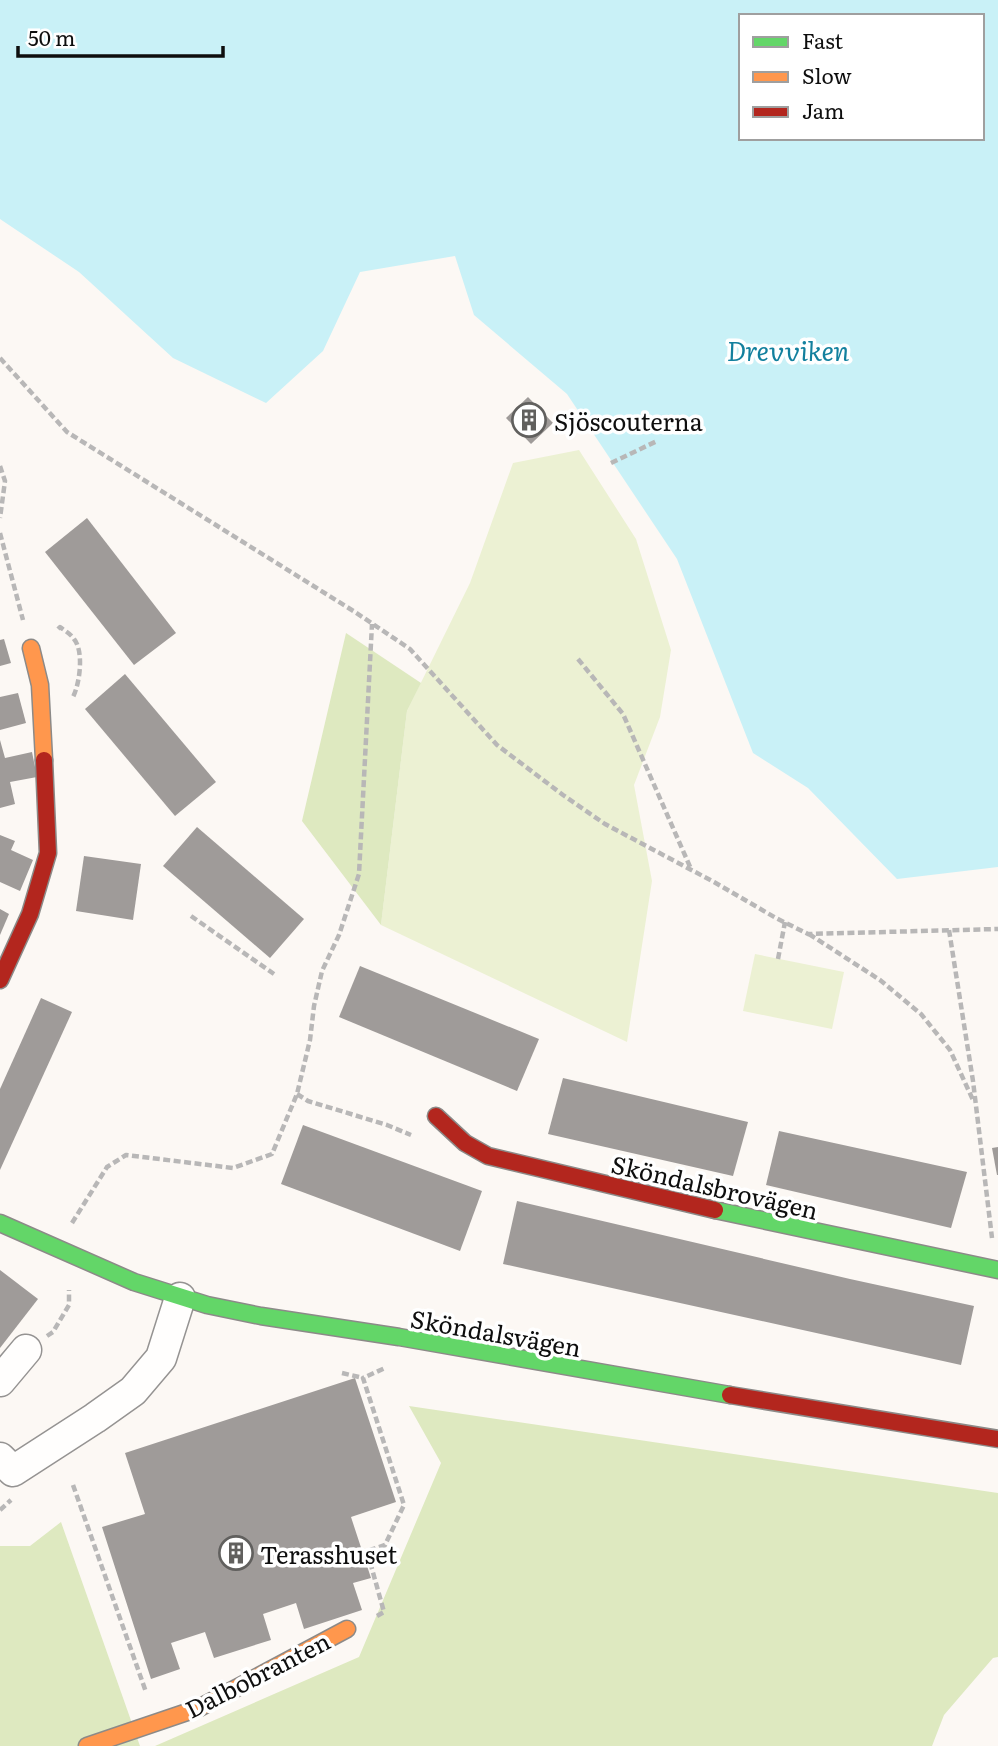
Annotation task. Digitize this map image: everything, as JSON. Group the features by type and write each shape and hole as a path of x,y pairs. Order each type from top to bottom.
{"street":[{"path":"0,980 30,914 48,853 40,684 31,648"},
{"name":"Sköndalsbrovägen","path":"436,1116 465,1143 488,1156 657,1197 997,1271"},
{"name":"Sköndalsvägen","path":"0,1223 140,1284 215,1307 998,1439"},
{"path":"8,1476 133,1391 161,1358 180,1298"},
{"path":"0,1381 26,1350"},
{"name":"Dalbobranten","path":"87,1746 199,1708 347,1629"}],"path":[{"path":"0,358 66,432 410,649 497,745 563,795 605,824 808,934 880,980 921,1013 950,1050 976,1107"},
{"path":"611,463 657,442"},
{"path":"0,466 5,481 0,518"},
{"path":"0,533 31,648"},
{"path":"26,1350 53,1332 69,1305 62,1251 107,1167 126,1155 233,1168 272,1154 296,1094 310,1040 322,971 340,934 359,874 372,623"},
{"path":"578,659 623,713 691,869"},
{"path":"191,916 274,974"},
{"path":"778,959 785,922"},
{"path":"808,934 998,929"},
{"path":"949,930 997,1271"},
{"path":"342,1373 363,1378 396,1363"},
{"path":"347,1629 384,1612 367,1551 385,1545 404,1505 363,1378"},
{"path":"0,1510 8,1476"},
{"path":"73,1485 156,1722"}],"green space":[{"path":"579,450 636,539 671,650 660,717 634,785 652,881 627,1042 381,925 407,711 470,583 513,463"},
{"path":"346,633 421,683 407,711 381,925 302,821"},
{"path":"755,954 844,972 832,1029 743,1011"},
{"path":"409,1406 998,1493 998,1657 993,1658 944,1715 932,1746 155,1746 359,1657 441,1463"},
{"path":"61,1522 140,1746 0,1746 0,1546 30,1546"}],"water":[{"name":"Drevviken","path":"0,0 998,0 998,867 897,879 808,788 753,753 677,559 567,394 474,315 455,256 360,272 323,351 266,403 173,358 79,272 0,219"}],"building":[{"name":"Sjöscouterna","path":"528,397 553,423 531,444 506,418"},
{"path":"87,518 176,633 134,665 45,552"},
{"path":"4,639 11,663 0,666 0,640"},
{"path":"125,674 216,782 175,816 85,709"},
{"path":"18,693 26,723 0,730 0,697"},
{"path":"0,740 5,758 32,752 37,777 10,782 15,804 0,808"},
{"path":"197,827 304,919 270,958 163,866"},
{"path":"0,835 15,841 11,850 33,860 20,891 0,882"},
{"path":"84,856 141,864 133,920 76,911"},
{"path":"0,909 9,914 0,935"},
{"path":"360,966 539,1039 517,1091 339,1017"},
{"path":"41,998 72,1012 0,1170 0,1089"},
{"path":"563,1078 748,1122 733,1176 548,1134"},
{"path":"303,1125 482,1191 460,1251 281,1184"},
{"path":"779,1131 967,1172 951,1228 766,1185"},
{"path":"998,1147 998,1175 997,1175 992,1148"},
{"path":"517,1201 974,1306 961,1365 503,1264"},
{"path":"0,1270 38,1299 0,1348"},
{"name":"Terasshuset","path":"355,1378 396,1502 351,1517 371,1578 353,1583 362,1610 304,1629 296,1603 263,1614 271,1640 214,1658 205,1632 171,1643 180,1669 151,1679 102,1527 145,1514 125,1453"}],"traffic: fast":[{"path":"715,1210 998,1270"},
{"path":"0,1223 134,1282 207,1305 730,1395"}],"traffic: slow":[{"path":"31,648 40,685 44,760"},
{"path":"87,1746 199,1708 347,1629"}],"traffic: jam":[{"path":"0,980 30,914 48,853 44,760"},
{"path":"436,1116 465,1143 488,1156 715,1210"},
{"path":"730,1395 998,1439"}],"place":[{"name":"Sjöscouterna","path":"529,420"},
{"name":"Terasshuset","path":"236,1553"}]}
